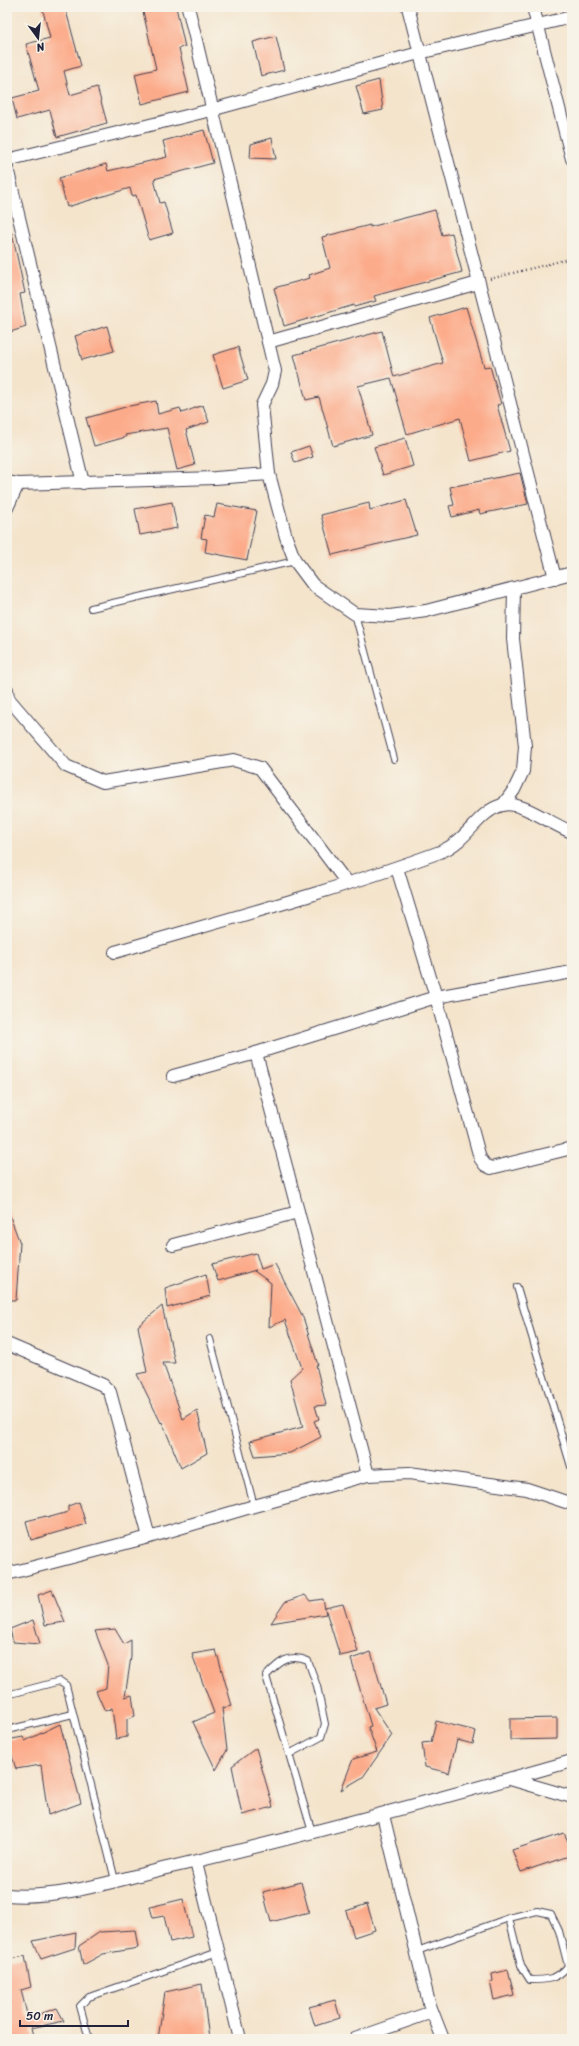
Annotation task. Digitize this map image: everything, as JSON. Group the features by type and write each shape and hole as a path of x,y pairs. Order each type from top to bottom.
{"street":[{"path":"188,7 211,110 275,371 272,384 262,405 269,474 286,537 295,560 313,586 354,614 390,616 426,611 572,574"},
{"path":"408,7 555,578"},
{"path":"533,7 572,158"},
{"path":"7,160 211,110 419,53 572,17"},
{"path":"7,168 83,483"},
{"path":"268,342 478,282"},
{"path":"7,508 13,483 83,483 215,478 269,474"},
{"path":"503,805 514,790 523,771 525,746 513,639 514,589"},
{"path":"7,690 8,698 66,766 103,782 234,760 260,768 347,883"},
{"path":"115,952 397,868 444,850 459,842 486,812 503,805 513,806 534,812 562,829 572,832"},
{"path":"397,868 436,997 480,1158 485,1166 491,1168 572,1148"},
{"path":"173,1076 256,1053 436,997 572,972"},
{"path":"256,1053 368,1475"},
{"path":"173,1244 298,1212"},
{"path":"7,1344 103,1385 110,1392 149,1537"},
{"path":"7,1574 149,1537 254,1506 368,1475 409,1474 527,1489 572,1504"},
{"path":"7,1895 23,1896 55,1894 196,1862 383,1815 572,1762"},
{"path":"510,1779 572,1797"},
{"path":"383,1815 432,2012 443,2039"},
{"path":"196,1862 240,2039"},
{"path":"358,2039 432,2012"}],"lane":[{"path":"91,608 295,560"},
{"path":"354,614 394,758"},
{"path":"517,1287 572,1470"},
{"path":"210,1339 254,1506"},
{"path":"289,1754 321,1737 325,1724 317,1686 308,1661 298,1657 279,1662 266,1676 289,1754 312,1832"},
{"path":"7,1695 60,1681 66,1685 115,1880"},
{"path":"7,1730 73,1714"},
{"path":"417,1951 509,1918 537,1911 551,1914 559,1931 568,1966 561,1976 547,1980 530,1980 521,1966 509,1918"},
{"path":"89,2039 80,2006 89,1997 218,1952"}],"path":[{"path":"478,282 572,258"}],"building":[{"path":"42,7 65,7 81,66 64,71 70,95 97,87 107,123 57,137 50,110 17,119 12,98 39,91 26,44 50,38"},
{"path":"142,7 176,7 185,47 179,48 189,92 142,104 135,74 156,69"},
{"path":"276,36 284,70 261,76 253,42"},
{"path":"379,80 383,110 364,114 356,86"},
{"path":"204,130 213,163 154,179 160,203 164,202 173,233 149,240 136,195 132,196 130,188 67,207 59,178 106,164 108,171 167,157 163,141"},
{"path":"272,138 276,159 250,158 251,144"},
{"path":"435,210 442,235 452,233 462,272 374,296 376,301 354,307 354,305 284,326 274,288 310,278 309,275 330,268 322,237 370,225 370,227"},
{"path":"12,233 25,293 20,294 26,327 7,333 7,234"},
{"path":"466,307 484,367 490,366 501,404 497,405 510,451 471,461 460,418 407,434 391,378 358,386 372,435 333,446 319,397 306,400 294,355 382,331 394,377 443,363 430,318"},
{"path":"107,326 114,351 82,360 75,336"},
{"path":"238,347 248,380 223,388 213,355"},
{"path":"156,401 158,414 180,408 182,413 203,405 209,422 186,430 195,465 177,470 167,428 125,435 126,437 94,446 86,418 129,406"},
{"path":"405,438 413,466 383,475 374,447"},
{"path":"309,446 313,457 295,463 291,452"},
{"path":"520,473 528,504 480,514 479,510 452,517 449,506 454,505 450,487"},
{"path":"406,500 417,535 332,555 321,515 369,503 370,510"},
{"path":"172,502 177,528 140,535 135,509"},
{"path":"217,504 257,511 247,560 205,552 207,539 201,538 205,515 214,517"},
{"path":"8,1211 20,1243 16,1300 7,1300"},
{"path":"256,1253 261,1269 275,1264 303,1317 318,1365 316,1365 326,1405 315,1406 319,1419 314,1421 321,1437 290,1453 255,1456 250,1441 303,1427 290,1379 302,1368 285,1320 269,1327 271,1283 254,1271 256,1270 218,1281 212,1264"},
{"path":"206,1274 210,1296 167,1308 165,1288"},
{"path":"162,1306 175,1363 163,1363 183,1419 197,1410 207,1453 181,1468 162,1422 161,1423 137,1374 147,1372 138,1326"},
{"path":"79,1502 86,1524 31,1540 26,1521 46,1516 47,1518 68,1512 68,1506"},
{"path":"52,1590 65,1622 45,1625 38,1595"},
{"path":"305,1595 310,1601 323,1599 326,1614 271,1623 285,1602"},
{"path":"343,1604 358,1652 340,1656 325,1608"},
{"path":"33,1620 40,1644 13,1642 10,1629"},
{"path":"115,1629 124,1644 131,1640 131,1657 125,1697 132,1695 135,1716 127,1719 127,1737 116,1739 112,1708 105,1711 96,1691 106,1688 108,1665 95,1631"},
{"path":"216,1650 232,1706 222,1708 227,1750 216,1770 193,1722 214,1713 192,1654"},
{"path":"371,1652 386,1704 374,1708 392,1735 363,1777 341,1790 353,1759 377,1752 368,1727 371,1726 351,1659"},
{"path":"557,1718 557,1739 510,1740 510,1719"},
{"path":"436,1721 476,1731 473,1744 457,1740 449,1773 425,1767 422,1743 431,1742"},
{"path":"60,1724 81,1803 48,1815 41,1765 16,1769 7,1740 23,1737 25,1741"},
{"path":"256,1748 273,1807 242,1815 232,1766"},
{"path":"564,1833 572,1850 572,1855 521,1872 512,1850"},
{"path":"301,1882 309,1912 271,1922 263,1892"},
{"path":"183,1899 192,1937 170,1942 164,1916 153,1918 150,1907"},
{"path":"367,1904 375,1930 354,1937 346,1911"},
{"path":"135,1930 138,1948 103,1954 83,1965 79,1946 100,1932"},
{"path":"76,1932 75,1948 41,1959 33,1941"},
{"path":"25,1956 31,1987 21,1990 28,2018 57,2008 64,2021 31,2028 34,2039 7,2039 7,2003 10,2003 7,1988 7,1960"},
{"path":"508,1970 514,1995 494,2000 490,1982 493,1981 492,1974"},
{"path":"202,1984 209,2039 158,2039 165,1992"},
{"path":"335,2000 340,2018 315,2026 309,2007"}]}
